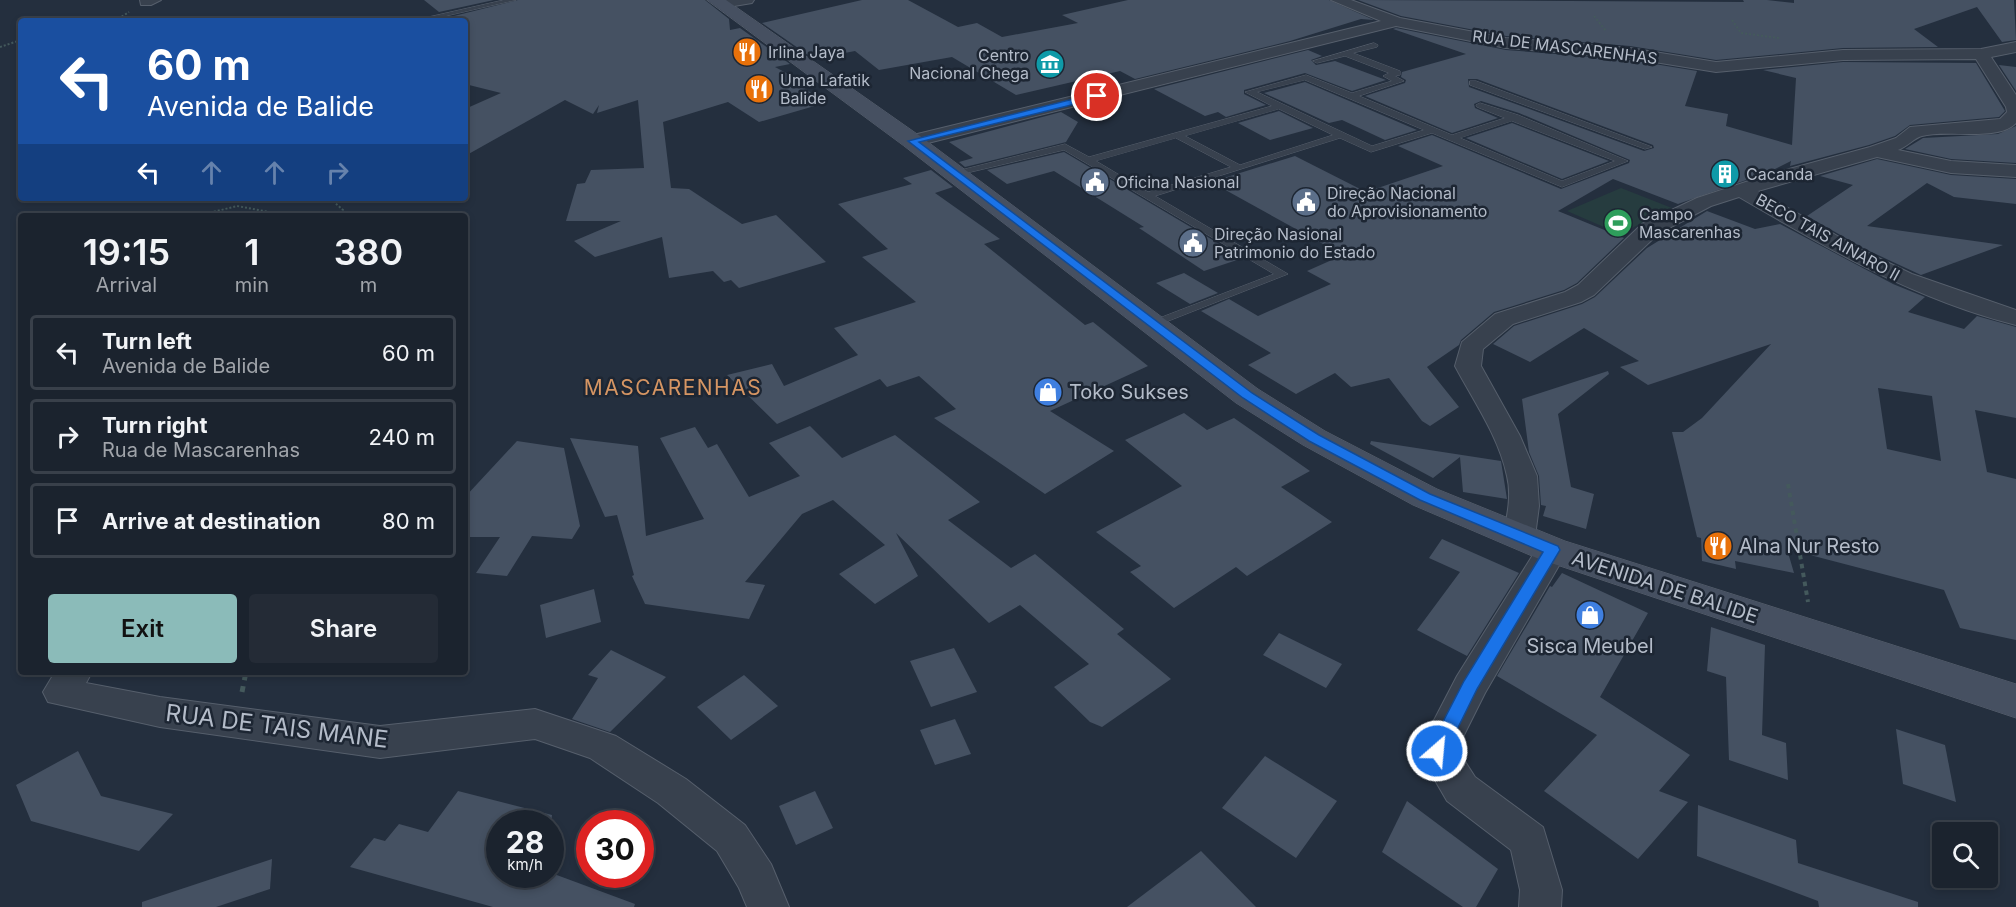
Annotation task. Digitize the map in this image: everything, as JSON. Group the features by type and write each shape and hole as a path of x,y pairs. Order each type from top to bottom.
{"main road":[{"name":"AVENIDA DE BALIDE","path":"728,1 1247,396 1314,438 1425,497 1552,550 2016,701"}],"street":[{"path":"1338,0 1396,22"},
{"name":"RUA DE MASCARENHAS","path":"912,141 1396,22 1506,43 1630,53 1716,67 1759,65 1843,55 1981,54 2016,47"},
{"path":"1519,536 1524,506 1522,476 1506,436 1468,366 1471,347 1504,319 1573,297 1586,290 1650,229 1682,212 1742,190 1903,142 1916,131 1999,126 2011,120 2016,113 2015,107 1981,54"},
{"path":"1877,151 1950,167 1972,169 1988,166 2016,171"},
{"name":"BECO TAIS AINARO II","path":"1742,190 1856,256 1904,279 2016,318"},
{"path":"1540,907 1541,890 1529,840 1461,789 1437,751 1470,686 1552,550"},
{"name":"RUA DE TAIS MANE","path":"72,675 61,692 160,712 380,742 535,724 603,747 672,791 730,838 756,878 768,907"}],"lane":[{"path":"428,18 513,0"},
{"path":"1317,61 1374,45"},
{"path":"1345,53 1397,73 1387,76 1400,81 1351,96"},
{"path":"1432,130 1371,149 1250,92 1306,77 1562,184 1623,161 1480,105"},
{"path":"1473,83 1648,147"},
{"path":"1087,161 1280,106"},
{"path":"1452,138 1542,108"},
{"path":"1148,195 1341,135"},
{"path":"1178,136 1239,168"},
{"path":"954,173 1065,147 1283,274 1153,324"}],"path":[{"path":"0,47 18,41"},
{"path":"333,201 343,210 342,213"},
{"path":"208,213 237,206 275,213"},
{"path":"1788,484 1814,635"}],"green space":[{"name":"Campo Mascarenhas","path":"1621,188 1672,208 1620,234 1567,211"}],"building":[{"path":"424,0 494,0 439,12"},
{"path":"518,0 705,0 729,19 730,30 740,28 790,64 775,67 805,83 799,84 825,103 759,122 728,102 663,122 671,188 689,189 742,224 776,215 826,262 739,288 731,280 724,282 713,271 669,278 662,237 595,257 574,241 621,221 566,221 577,184 585,183 591,170 644,168 638,100 597,113 599,105 593,114 565,100 468,154 468,108 501,93 468,85 468,18 446,18"},
{"path":"862,0 908,0 958,27 977,23 1002,37 1078,23 1062,15 1128,0 1329,0 1374,20 1361,19 1290,41 1135,79 1120,71 1016,95 952,57 879,70 855,51 814,59 762,23"},
{"path":"1358,0 1744,2 1743,0 1767,0 1794,3 1794,0 2014,0 2016,40 2002,42 1977,7 1914,29 1938,47 1843,48 1716,60 1630,46 1506,36 1401,16"},
{"path":"1393,29 1506,50 1630,60 1697,71 1685,106 1728,114 1726,126 1792,145 1796,78 1763,70 1843,62 1976,63 2005,111 1999,117 1910,125 1895,136 1869,145 1790,166 1791,161 1769,172 1678,204 1613,179 1558,211 1624,238 1577,283 1564,290 1494,312 1461,340 1459,345 1427,367 1459,407 1430,426 1422,421 1389,378 1351,387 1335,373 1296,394 1248,365 1271,353 1201,311 1229,299 1258,316 1331,284 1307,271 1343,255 1211,182 1295,156 1366,192 1443,166 1398,146 1432,135 1561,189 1629,163 1630,160 1519,113 1481,101 1474,104 1475,108 1498,118 1452,133 1365,96 1405,83 1406,80 1401,77 1402,72 1466,54","holes":["1468,79 1477,79 1653,145 1654,148 1644,151 1469,87"]},
{"path":"1308,50 1322,56 1311,60 1316,65 1335,61 1386,80 1352,91 1305,73 1244,90 1244,94 1266,105 1226,117 1218,112 1205,116 1154,89"},
{"path":"1999,65 2016,67 2016,91"},
{"path":"1305,82 1417,130 1385,140 1342,120 1329,123 1264,93"},
{"path":"1279,111 1313,128 1270,140 1238,123"},
{"path":"1061,112 1078,122 1066,142 965,167 959,162 973,158 949,142"},
{"path":"1512,123 1609,161 1562,179 1466,138"},
{"path":"2016,126 2016,163 1951,159 1905,149 1923,138 1998,134"},
{"path":"1064,152 1243,258 1204,271 1139,228 1144,227 1054,171 1007,184 987,170"},
{"path":"1877,159 1951,175 2016,179 2016,204 1954,197 1927,183 1867,226 2003,245 1921,275 1865,249 1807,216 1853,185 1820,176"},
{"path":"931,170 953,187 935,193 1000,239 984,244 1085,325 1093,322 1148,366 1050,411 1114,451 1045,494 934,418 956,409 919,376 887,387 880,379 777,424 727,375 772,364 784,386 858,355 834,328 916,302 862,257 888,249 838,204 912,184 903,178"},
{"path":"1707,211 1755,229 1780,224 1893,284 1925,297 1908,312 1964,329 1977,316 2016,327 2016,418 1975,410 1987,472 2016,479 2016,640 1960,628 1944,590 1787,549 1794,573 1735,561 1736,569 1702,561 1701,538 1697,537 1672,432 1683,432 1702,418 1771,344 1648,385 1620,367 1639,361 1584,328 1530,362 1493,344 1514,326 1582,304 1595,297 1647,248","holes":["1878,388 1932,396 1941,461 1887,449"]},
{"path":"1184,273 1218,293 1190,304 1156,283"},
{"path":"1608,371 1609,374 1558,414 1571,487 1594,494 1586,529 1543,516 1546,506 1541,505 1539,476 1529,452 1522,399"},
{"path":"1184,413 1207,430 1234,418 1310,471 1281,487 1332,522 1247,576 1236,567 1174,608 1130,572 1141,566 1096,532 1182,486 1125,440"},
{"path":"810,426 842,458 895,435 980,502 948,520 1011,568 1035,554 1124,629 1117,634 1171,679 1102,727 1090,722 1054,687 1089,664 1020,605 989,623 896,533 918,576 875,604 839,574 885,545 833,500 802,514 745,582 765,585 749,619 645,604 632,576 634,575 617,515 605,517 570,438 638,446 646,536 704,519 660,438 695,427 708,448 717,444 749,497 800,476 769,443"},
{"path":"517,441 564,448 580,526 572,539 532,536 507,576 476,573 500,537 468,537 468,494"},
{"path":"1371,441 1501,461 1507,499 1463,492 1460,457 1433,478 1370,444"},
{"path":"1442,539 1519,573 1467,656 1417,630 1460,572 1429,558"},
{"path":"1562,573 1648,613 1600,697 1690,755 1659,791 1688,802 1638,859 1544,791 1597,735 1497,676 1550,586 1552,587"},
{"path":"594,589 601,622 546,638 540,605"},
{"path":"1711,627 1765,645 1762,735 1786,743 1788,780 1729,760 1726,677 1707,671"},
{"path":"1279,633 1342,664 1326,688 1263,655"},
{"path":"954,648 977,692 931,707 910,661"},
{"path":"611,650 666,677 610,732 572,719 598,678 588,675"},
{"path":"744,675 778,706 731,740 697,707"},
{"path":"955,719 971,754 935,765 920,730"},
{"path":"1896,729 1945,745 1956,802 1903,784"},
{"path":"78,751 101,796 173,814 139,851 31,821 16,785"},
{"path":"1265,756 1337,801 1296,858 1222,808"},
{"path":"458,791 532,810 486,810 486,888 564,888 564,878 576,882 576,888 592,888 635,904 634,907 493,907 350,867 374,838 385,841 399,824 428,832"},
{"path":"815,791 833,828 796,845 779,806"},
{"path":"1407,801 1498,869 1476,907 1463,907 1382,852"},
{"path":"1698,805 1796,840 1798,863 1918,902 1918,907 1819,907 1818,901 1697,856"},
{"path":"1201,851 1256,907 1127,907"},
{"path":"272,859 270,889 216,907 142,907 142,902"}],"place":[{"name":"Irlina Jaya","path":"747,52"},
{"name":"Centro Nacional Chega","path":"1050,64"},
{"name":"Uma Lafatik Balide","path":"759,89"},
{"name":"Cacanda","path":"1725,174"},
{"name":"Oficina Nasional","path":"1095,182"},
{"name":"Direção Nacional do Aprovisionamento","path":"1306,202"},
{"name":"Campo Mascarenhas","path":"1618,223"},
{"name":"Direção Nasional Patrimonio do Estado","path":"1193,243"},
{"name":"Toko Sukses","path":"1048,392"},
{"name":"Alna Nur Resto","path":"1718,546"},
{"name":"Sisca Meubel","path":"1590,615"}],"district":[{"name":"MASCARENHAS","path":"673,387"}],"route":[{"path":"1097,96 912,141 1247,396 1314,438 1425,497 1552,550 1470,686 1437,751"}]}
